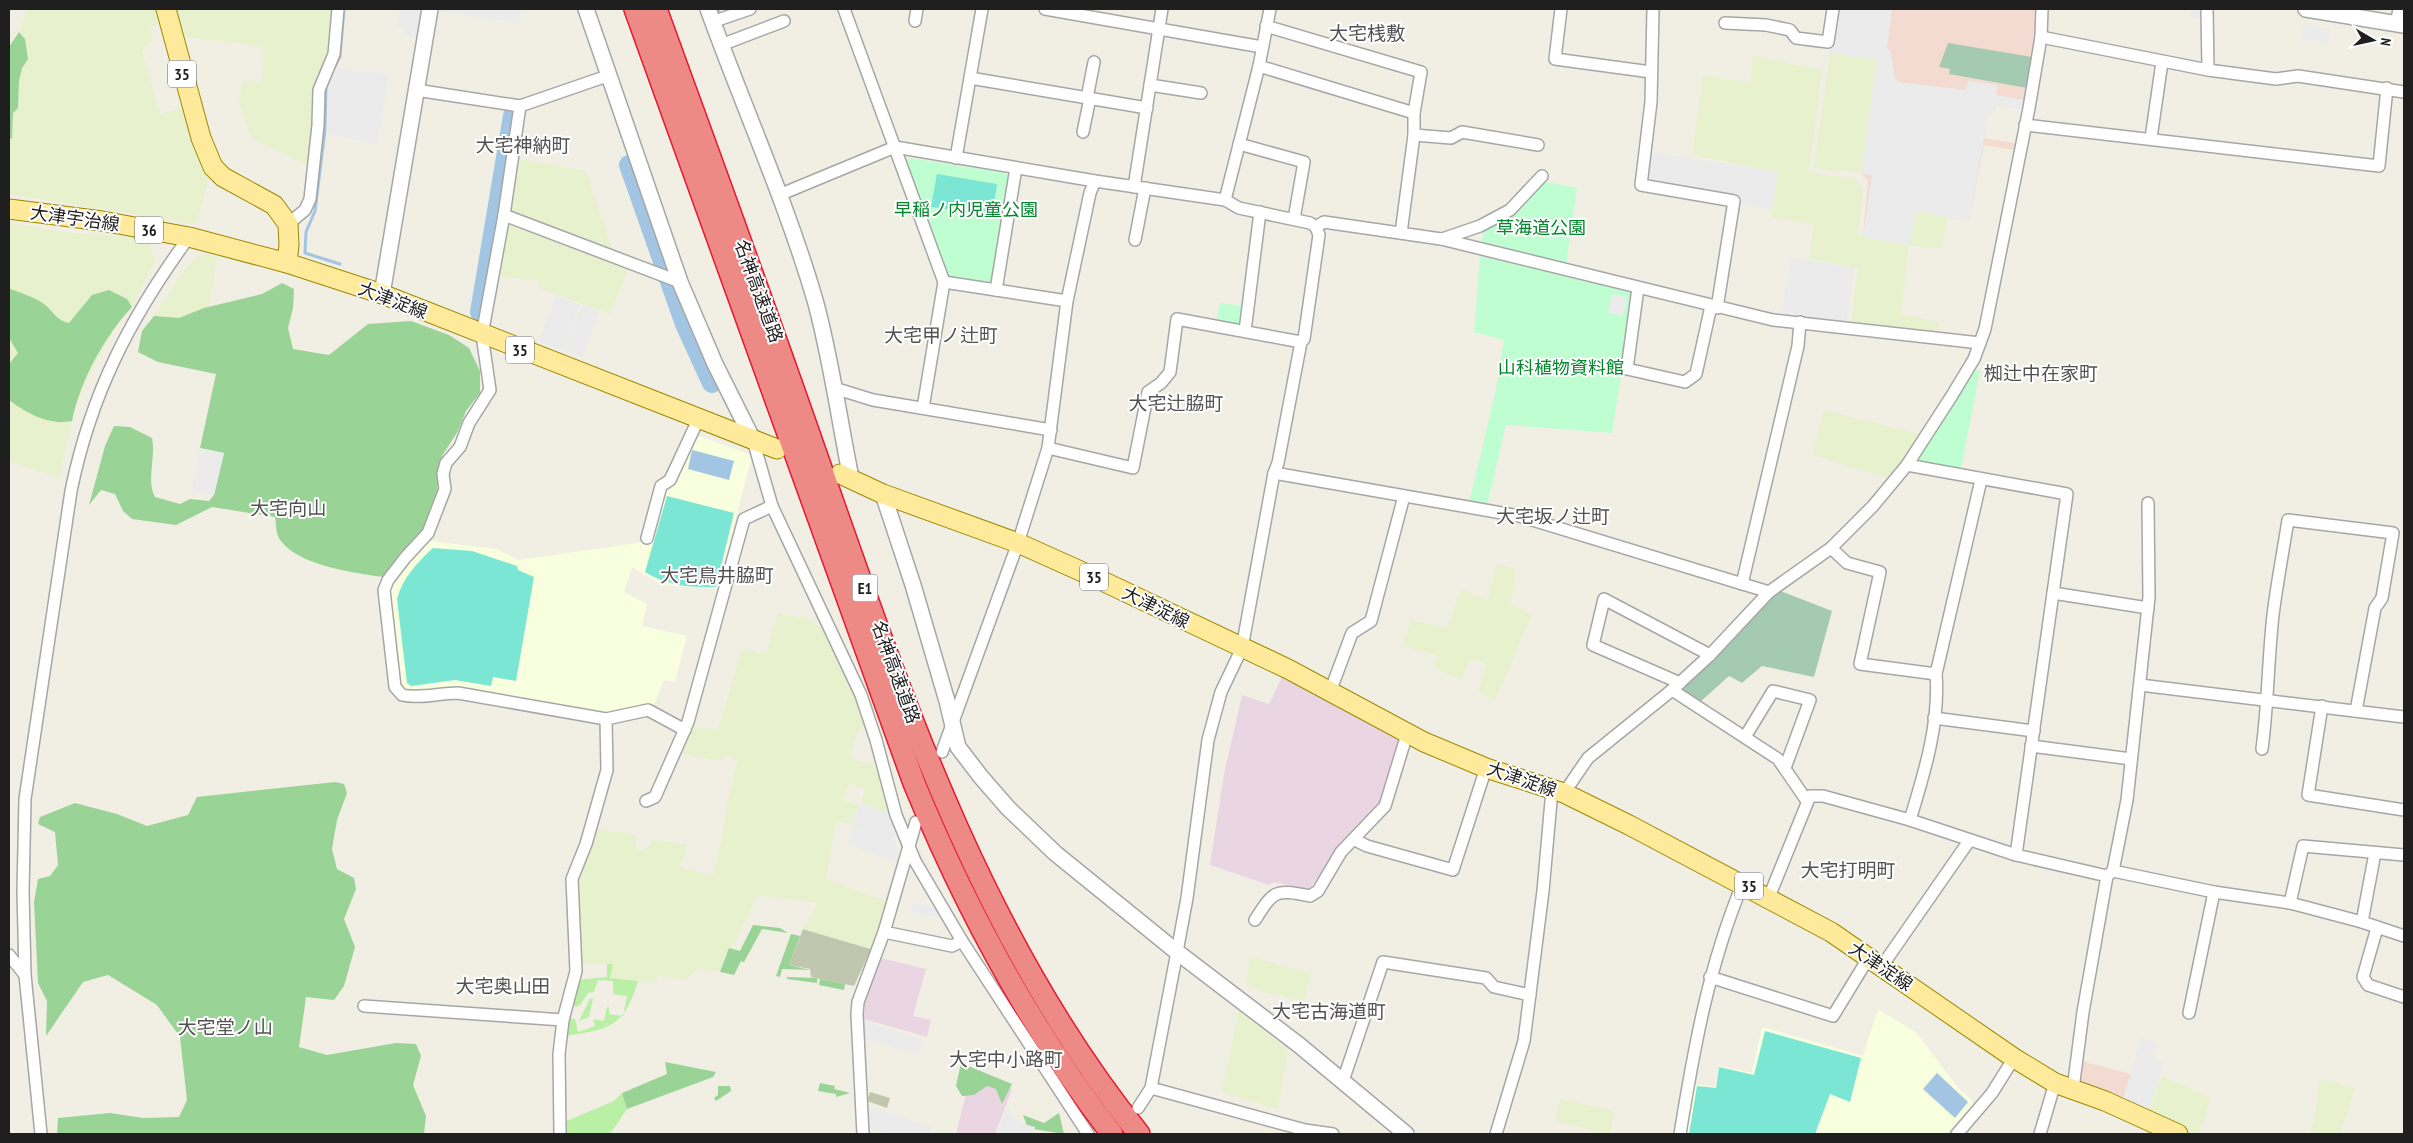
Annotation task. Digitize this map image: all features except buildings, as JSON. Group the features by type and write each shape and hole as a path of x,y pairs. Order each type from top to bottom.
{"highway":[{"name":"名神高速道路","path":"636,9 929,821 984,934 1005,971 1050,1045 1112,1134"},
{"name":"名神高速道路","path":"656,9 766,308 839,518 929,761 961,838 1023,960 1066,1031 1139,1134"}],"main road":[{"name":"35","path":"166,9 201,138 213,167 223,177 274,205 288,224"},
{"name":"大津宇治線","path":"9,209 102,221 189,237 287,263"},
{"path":"287,263 289,245 288,224"},
{"name":"大津淀線","path":"287,263 382,294 698,420 777,449"},
{"name":"大津淀線","path":"845,476 883,494 1018,543 1096,578 1288,669 1407,734 1486,768 1558,792 1743,883 1831,932 2014,1058 2055,1083 2178,1134"}],"street":[{"path":"288,224 305,210 310,199 318,125 319,90 334,54 338,9"},
{"path":"382,294 430,9"},
{"path":"586,9 610,76 639,183 715,364 753,440 772,506 861,695 876,740 896,815 915,862 962,941 1088,1134"},
{"path":"750,9 710,15 779,195 815,301 834,388 845,476"},
{"path":"844,9 944,282 923,408"},
{"path":"914,21 917,9"},
{"path":"956,158 982,9"},
{"path":"1045,9 1262,47"},
{"path":"1135,240 1146,108 1162,9"},
{"path":"1226,200 1259,66 1270,9"},
{"path":"1561,9 1554,59 1651,72"},
{"path":"1638,288 1627,369 1685,382 1696,374 1714,307 1734,201 1641,185 1651,102 1653,9"},
{"path":"1725,23 1766,25 1790,30 1796,38 1828,42 1832,9"},
{"path":"1496,1134 1524,1041 1558,792 1588,758 1676,686 1710,655 1769,592 1831,548 1873,506 1907,465 1974,359 1986,329 2041,37 2042,9"},
{"path":"2207,9 2208,70"},
{"path":"2306,9 2400,19"},
{"path":"722,46 784,22"},
{"path":"1266,26 1421,72 1414,113 1414,134 1401,233"},
{"path":"2041,37 2208,70 2276,79 2298,76 2388,88 2404,92"},
{"path":"1083,132 1094,62"},
{"path":"2151,138 2162,62"},
{"path":"1259,66 1414,113"},
{"path":"416,90 520,106 610,76"},
{"path":"970,78 1146,108"},
{"path":"1150,85 1200,94"},
{"path":"2025,125 2151,138 2379,166 2388,88"},
{"path":"520,106 504,215 482,335 490,380 488,397 469,423 460,447 446,463 443,474 445,489 428,534 399,566 388,580 384,590 395,687 402,695 413,698 441,693 458,693 606,719 648,710 685,730"},
{"path":"1414,134 1451,138 1462,132 1538,145"},
{"path":"1239,144 1304,162 1294,219"},
{"path":"779,195 895,147 1095,181 1226,200 1239,208 1294,219 1316,227 1319,235 1304,339 1301,342 1278,463 1274,474 1242,648 1221,692 1208,740 1187,898 1177,952 1151,1088 1138,1108"},
{"path":"996,290 1016,168"},
{"path":"1441,239 1480,226 1510,210 1542,176"},
{"path":"942,752 1018,543 1048,448 1067,301 1090,193 1095,181"},
{"path":"1245,331 1260,212"},
{"path":"504,215 680,282"},
{"path":"1316,227 1324,222 1441,239 1773,320 1800,322 1848,330 1980,343"},
{"path":"41,1134 25,975 23,891 25,800 70,501 80,447 99,393 127,332 159,279 189,237"},
{"path":"944,282 1067,301"},
{"path":"1048,448 1133,468 1148,392 1161,383 1170,372 1177,319 1301,342"},
{"path":"1742,584 1798,346 1800,322"},
{"path":"834,388 873,400 1051,430"},
{"path":"647,538 661,486 670,480 698,420"},
{"path":"1907,465 1981,480 2067,494 2016,854"},
{"path":"1274,474 1519,516 1769,592"},
{"path":"1910,820 1924,776 1938,698 1936,674 1981,480"},
{"path":"883,494 913,585 958,747 1008,808 1055,853 1177,952 1343,1081 1406,1134"},
{"path":"1330,692 1352,632 1370,621 1404,496"},
{"path":"2073,1089 2082,1012 2127,800 2148,608 2148,503"},
{"path":"646,802 655,797 685,730 744,519 772,506"},
{"path":"2262,748 2273,613 2288,520 2393,533 2382,598 2375,608 2356,711"},
{"path":"1831,548 1847,563 1880,572 1860,664 1936,674"},
{"path":"2053,593 2148,608"},
{"path":"1710,655 1604,600 1593,645 1676,686 1778,759 1807,801"},
{"path":"2140,685 2404,717"},
{"path":"1745,737 1773,691 1810,700 1785,768"},
{"path":"2322,706 2308,794 2404,810"},
{"path":"1934,718 2034,731"},
{"path":"560,1134 558,1054 563,1020 576,971 572,879 586,844 607,770 606,719"},
{"path":"1255,920 1269,897 1284,890 1310,896 1318,891 1341,852 1355,840 1384,806 1407,734"},
{"path":"2031,746 2131,759"},
{"path":"1355,840 1367,846 1453,870 1486,768"},
{"path":"1769,897 1807,801 1810,796 1822,796 1910,820 1969,841 2016,854 2214,892 2290,904 2362,922 2404,936"},
{"path":"863,1134 857,1008 861,992 884,932 916,822"},
{"path":"1710,978 1833,1016 1969,841"},
{"path":"2290,904 2303,846 2404,855"},
{"path":"2362,922 2374,853"},
{"path":"1680,1134 1696,1040 1710,978 1731,912 1743,883"},
{"path":"2189,1013 2214,892"},
{"path":"2378,928 2363,977 2368,985 2404,997"},
{"path":"884,932 952,946 962,941"},
{"path":"9,954 25,975"},
{"path":"1343,1081 1383,962 1486,978 1494,987 1530,994"},
{"path":"364,1006 563,1020"},
{"path":"1957,1134 1992,1093 2014,1058"},
{"path":"2040,1134 2055,1083"},
{"path":"1151,1088 1305,1130 1333,1134"}],"shaded area":[{"path":"28,9 162,9 165,21 151,27 153,39 142,51 160,114 185,107 208,183 196,224 9,194 9,138 12,139 13,113 22,68 28,59 25,39 19,32"},
{"path":"335,9 310,166 251,138 239,102 243,80 261,82 264,47 180,36 175,10"},
{"path":"400,9 423,9 418,37 403,35 404,27 397,26"},
{"path":"438,9 521,9 519,23 437,11"},
{"path":"1836,9 2037,9 2032,57 1948,44 1939,67 1950,69 1949,74 2027,88 2022,109 1996,105 1994,113 1989,112 1985,138 2015,143 2014,150 1984,145 1969,222 1917,211 1863,237 1868,180 1861,173 1877,60 1830,53"},
{"path":"1836,9 1892,9 1887,48 1891,52 1894,75 1898,82 1966,90 1968,81 1998,85 1996,95 2024,100 2022,109 1996,105 1994,113 1989,112 1969,222 1917,211 1909,245 1863,237 1872,175 1861,173 1877,60 1830,53"},
{"path":"2191,9 2204,9 2204,20 2189,17"},
{"path":"2303,25 2330,29 2328,44 2301,39"},
{"path":"1948,43 2032,57 2027,88 1949,74 1950,69 1939,67"},
{"path":"1830,53 1877,59 1861,173 1814,168"},
{"path":"1752,56 1822,70 1809,173 1857,179 1858,185 1863,188 1858,236 1909,245 1901,314 1939,322 1937,334 1851,324 1858,268 1810,259 1813,224 1771,217 1778,172 1692,155 1703,75 1751,83"},
{"path":"338,68 389,74 377,145 328,134 328,89 330,81"},
{"path":"1645,151 1778,172 1772,210 1641,185"},
{"path":"518,159 586,171 613,252 515,214 510,206"},
{"path":"1917,211 1948,217 1941,249 1909,245"},
{"path":"9,223 65,232 148,239 155,261 132,307 119,321 88,376 75,408 59,477 9,461"},
{"path":"513,223 629,268 610,314 539,288 540,281 500,276 507,226"},
{"path":"206,254 217,257 209,307 179,318 154,316 194,259"},
{"path":"1791,257 1854,268 1846,324 1782,314"},
{"path":"1612,294 1627,297 1623,316 1608,313"},
{"path":"557,296 580,305 561,351 538,341"},
{"path":"582,305 599,312 583,357 563,350"},
{"path":"1824,410 1922,435 1891,479 1813,455"},
{"path":"699,436 749,454 751,460 717,589 658,583 632,567 624,592 647,604 642,626 687,636 675,682 664,680 653,706 606,713 455,687 410,693 401,689 389,591 393,582 413,556 430,541 497,549 518,560 651,541 666,488 690,443"},
{"path":"200,448 224,453 214,495 195,492 193,486"},
{"path":"692,450 734,461 729,480 688,469"},
{"path":"1496,564 1516,569 1511,604 1532,615 1495,700 1478,692 1486,664 1470,659 1462,679 1433,668 1438,656 1403,646 1411,620 1447,628 1461,589 1488,600"},
{"path":"1778,590 1832,611 1814,677 1762,666 1742,683 1729,676 1699,703 1681,693 1681,686"},
{"path":"778,613 807,619 827,630 866,722 857,734 850,756 852,759 877,765 883,771 889,814 861,802 865,789 849,784 843,800 858,805 852,825 836,821 826,879 886,901 871,949 803,929 818,903 759,896 755,900 734,945 729,948 720,972 699,969 684,980 658,976 655,983 610,978 613,964 580,964 577,882 581,867 590,849 595,828 637,835 636,850 643,850 651,845 652,839 687,845 685,857 679,867 713,875 723,833 726,805 738,760 728,756 715,761 680,753 690,725 718,730 742,649 766,654"},
{"path":"1283,675 1396,738 1398,743 1380,802 1340,846 1311,887 1307,889 1274,882 1269,885 1210,865 1224,774 1242,695 1269,704"},
{"path":"860,803 889,814 900,863 848,845 851,829 874,836 852,828"},
{"path":"912,903 935,907 944,918 911,913"},
{"path":"803,929 871,949 854,986 811,977 810,969 789,965"},
{"path":"1250,957 1311,973 1304,1001 1264,992 1246,983"},
{"path":"881,958 926,969 913,1016 931,1020 927,1037 864,1019 865,1001"},
{"path":"1878,1009 1917,1033 1958,1088 1972,1100 1972,1105 1946,1134 1686,1134 1695,1084 1715,1087 1719,1066 1752,1073 1762,1027 1863,1056"},
{"path":"1239,1010 1288,1050 1278,1109 1222,1092"},
{"path":"863,1021 922,1039 919,1055 862,1038"},
{"path":"2141,1038 2159,1043 2154,1060 2164,1063 2147,1115 2122,1102"},
{"path":"2082,1061 2131,1074 2122,1102 2079,1083"},
{"path":"1937,1073 1968,1102 1955,1118 1923,1089"},
{"path":"971,1074 1012,1089 995,1134 956,1134"},
{"path":"2162,1076 2211,1098 2199,1134 2186,1134 2147,1115"},
{"path":"2319,1079 2355,1088 2340,1134 2310,1134 2316,1112"},
{"path":"870,1092 890,1098 887,1108 867,1101"},
{"path":"1560,1099 1614,1111 1610,1134 1595,1134 1595,1131 1555,1121"},
{"path":"1008,1104 1011,1116 1024,1124 1035,1127 1033,1134 997,1134"},
{"path":"867,1106 932,1127 930,1134 888,1134 869,1128"}],"green space":[{"path":"19,32 25,39 28,59 22,68 19,81 18,108 13,113 12,139 9,138 9,47"},
{"name":"早稲ノ内児童公園","path":"910,158 1006,173 1011,182 995,282 990,286 947,277 906,164"},
{"path":"937,174 997,184 992,216 931,207"},
{"name":"草海道公園","path":"1541,181 1577,188 1566,265 1482,244 1483,230"},
{"name":"山科植物資料館","path":"1480,256 1634,293 1612,433 1506,425 1486,510 1468,507 1495,394 1504,340 1474,332"},
{"path":"282,283 294,289 293,308 288,328 293,349 329,355 368,324 411,321 449,335 469,348 480,371 480,393 466,411 458,431 442,456 437,490 425,527 383,577 325,566 296,554 285,546 278,536 275,517 212,507 176,525 132,519 123,511 115,494 101,490 89,505 105,446 114,426 130,427 152,438 151,484 155,497 180,504 190,499 209,501 214,495 224,453 200,448 216,374 158,362 138,352 142,331 154,316 179,318 204,308 262,294"},
{"path":"10,289 28,295 47,307 58,318 69,323 92,295 109,290 127,299 132,307 112,332 87,375 72,421 55,422 47,420 9,400 9,364 18,353 9,338"},
{"path":"1220,303 1242,306 1239,323 1235,327 1216,323"},
{"path":"1973,370 1980,371 1961,469 1920,462 1921,460 1917,459"},
{"path":"667,496 734,513 716,587 679,585 661,580 645,572"},
{"path":"433,548 472,551 517,566 518,570 534,577 516,681 493,677 491,686 455,680 411,686 407,683 397,599 407,577"},
{"path":"335,782 344,784 347,793 337,820 332,849 337,869 354,878 356,889 344,919 355,947 344,986 334,1000 306,997 299,1047 327,1055 396,1043 416,1044 421,1056 413,1085 426,1116 424,1134 57,1134 58,1118 110,1113 143,1118 179,1117 187,1100 180,1037 157,1005 108,975 83,982 46,1036 47,1001 38,983 34,902 38,879 50,876 58,865 55,832 38,824 40,817 75,803 117,814 147,826 188,815 197,797"},
{"path":"753,925 780,928 788,933 762,929 744,962 741,961 734,975 720,972 729,948 740,951"},
{"path":"791,934 800,936 789,965 810,970 782,969 780,977 776,976"},
{"path":"607,964 613,964 610,978 638,981 624,1013 627,996 613,994 613,981 598,980 594,992 588,993 580,1005 576,1007 573,1004 578,980 607,977"},
{"path":"787,977 817,978 817,983 787,979"},
{"path":"820,979 845,984 844,990 819,985"},
{"path":"593,998 589,1017 579,1021 590,999"},
{"path":"607,1007 609,1007 609,1014 621,1016 604,1028 565,1036 569,1018 575,1019 578,1032 595,1026 593,1019 604,1021"},
{"path":"1765,1031 1861,1058 1850,1102 1830,1094 1815,1134 1689,1134 1697,1086 1716,1088 1719,1067 1754,1075"},
{"path":"665,1062 716,1072 713,1077 627,1109 622,1093 667,1074"},
{"path":"961,1063 1012,1084 1002,1104 996,1089 987,1086 974,1095 962,1096 956,1086"},
{"path":"820,1083 835,1086 834,1089 850,1093 836,1097 836,1094 818,1091"},
{"path":"718,1086 730,1086 731,1091 716,1101 714,1098 718,1095"},
{"path":"622,1093 627,1109 610,1134 565,1134 564,1122 614,1101"},
{"path":"1059,1113 1064,1134 1033,1129 1027,1126 1023,1115 1044,1123"}],"waterway":[{"path":"334,68 340,56 344,9"},
{"path":"718,9 720,14"},
{"path":"326,87 325,130 315,211 306,232 305,253 340,264"},
{"path":"480,312 513,116"},
{"path":"629,165 685,324 712,383"}],"tunnel":[{"path":"1123,1134 1132,1118"}],"district":[{"name":"大宅桟敷","path":"1367,33"},
{"name":"大宅神納町","path":"523,145"},
{"name":"大宅甲ノ辻町","path":"941,335"},
{"name":"椥辻中在家町","path":"2041,373"},
{"name":"大宅辻脇町","path":"1176,403"},
{"name":"大宅向山","path":"288,508"},
{"name":"大宅坂ノ辻町","path":"1553,516"},
{"name":"大宅鳥井脇町","path":"717,575"},
{"name":"大宅打明町","path":"1848,870"},
{"name":"大宅奥山田","path":"503,986"},
{"name":"大宅古海道町","path":"1329,1011"},
{"name":"大宅堂ノ山","path":"225,1027"},
{"name":"大宅中小路町","path":"1006,1059"}]}
